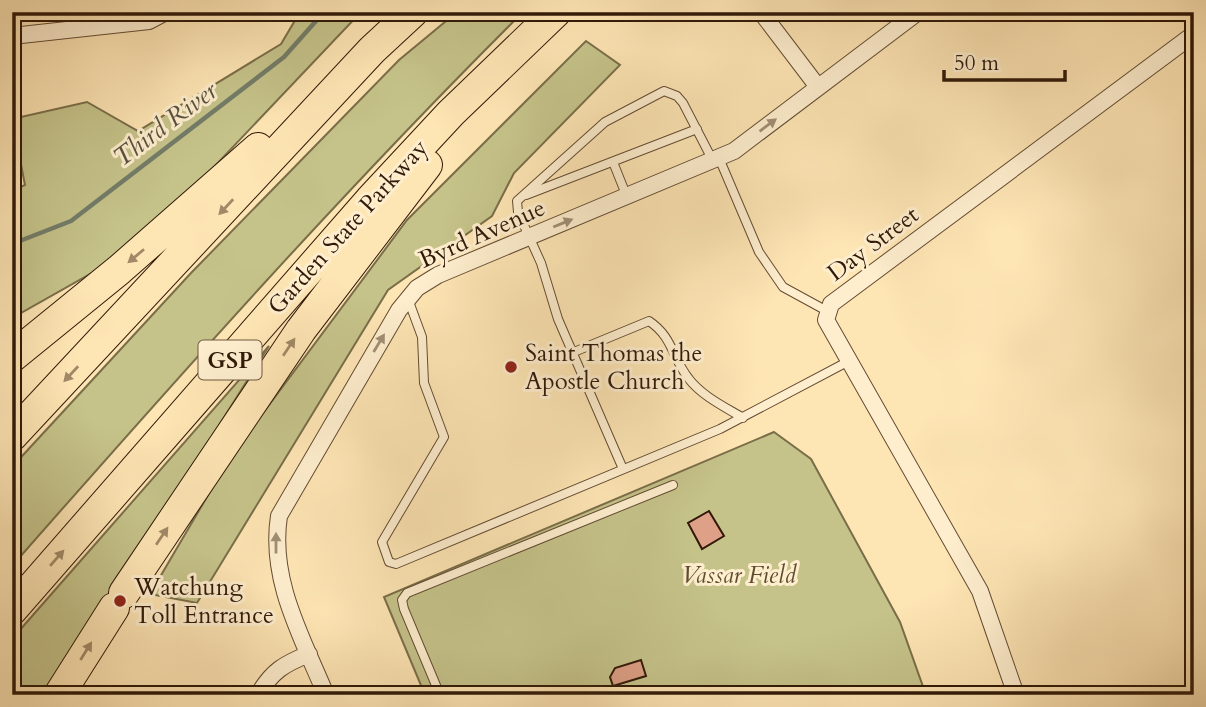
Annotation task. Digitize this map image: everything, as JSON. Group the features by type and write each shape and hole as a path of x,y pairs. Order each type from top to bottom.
{"highway":[{"path":"12,357 178,220 413,12"},
{"path":"59,695 301,330 372,235 545,22"},
{"name":"Garden State Parkway","path":"12,610 370,200 545,22"},
{"path":"12,436 372,50"}],"street":[{"path":"12,36 149,21 166,12"},
{"path":"761,12 818,87"},
{"name":"Byrd Avenue","path":"326,695 279,576 275,542 279,516 392,321 417,288 438,275 734,151 918,12"},
{"name":"Day Street","path":"1016,695 980,591 826,320 827,311 831,304 1194,34"},
{"path":"258,695 269,676 280,666 309,654"}],"lane":[{"path":"624,469 558,319 541,263 516,206 521,197 605,122 664,92 677,96 716,160 759,252 783,287 827,311"},
{"path":"521,197 697,130"},
{"path":"613,162 627,197"},
{"path":"408,299 422,337 424,383 444,437 382,542 389,562 396,564 743,418 850,361"},
{"path":"574,352 649,321 665,332 689,379 707,395 743,418"},
{"path":"440,695 404,610 402,600 407,593 673,485"}],"green space":[{"path":"300,12 361,12 138,247 12,318 12,191 25,185 12,119 87,102 138,131 281,44"},
{"path":"457,12 523,12 327,215 12,566 12,467 191,273 399,60"},
{"path":"586,41 620,65 514,173 492,216 388,290 197,603 150,594 231,456 407,220"},
{"path":"269,346 49,695 12,695 12,639"},
{"name":"Vassar Field","path":"774,432 811,459 900,622 926,695 679,695 660,692 660,695 425,695 384,597"}],"building":[{"path":"709,511 724,536 702,549 688,523"},
{"path":"641,660 646,676 613,686 610,677 615,668"}],"waterway":[{"name":"Third River","path":"12,244 71,221 284,57 324,12"}],"place":[{"name":"Saint Thomas the Apostle Church","path":"511,367"},
{"name":"Watchung Toll Entrance","path":"120,601"}]}
